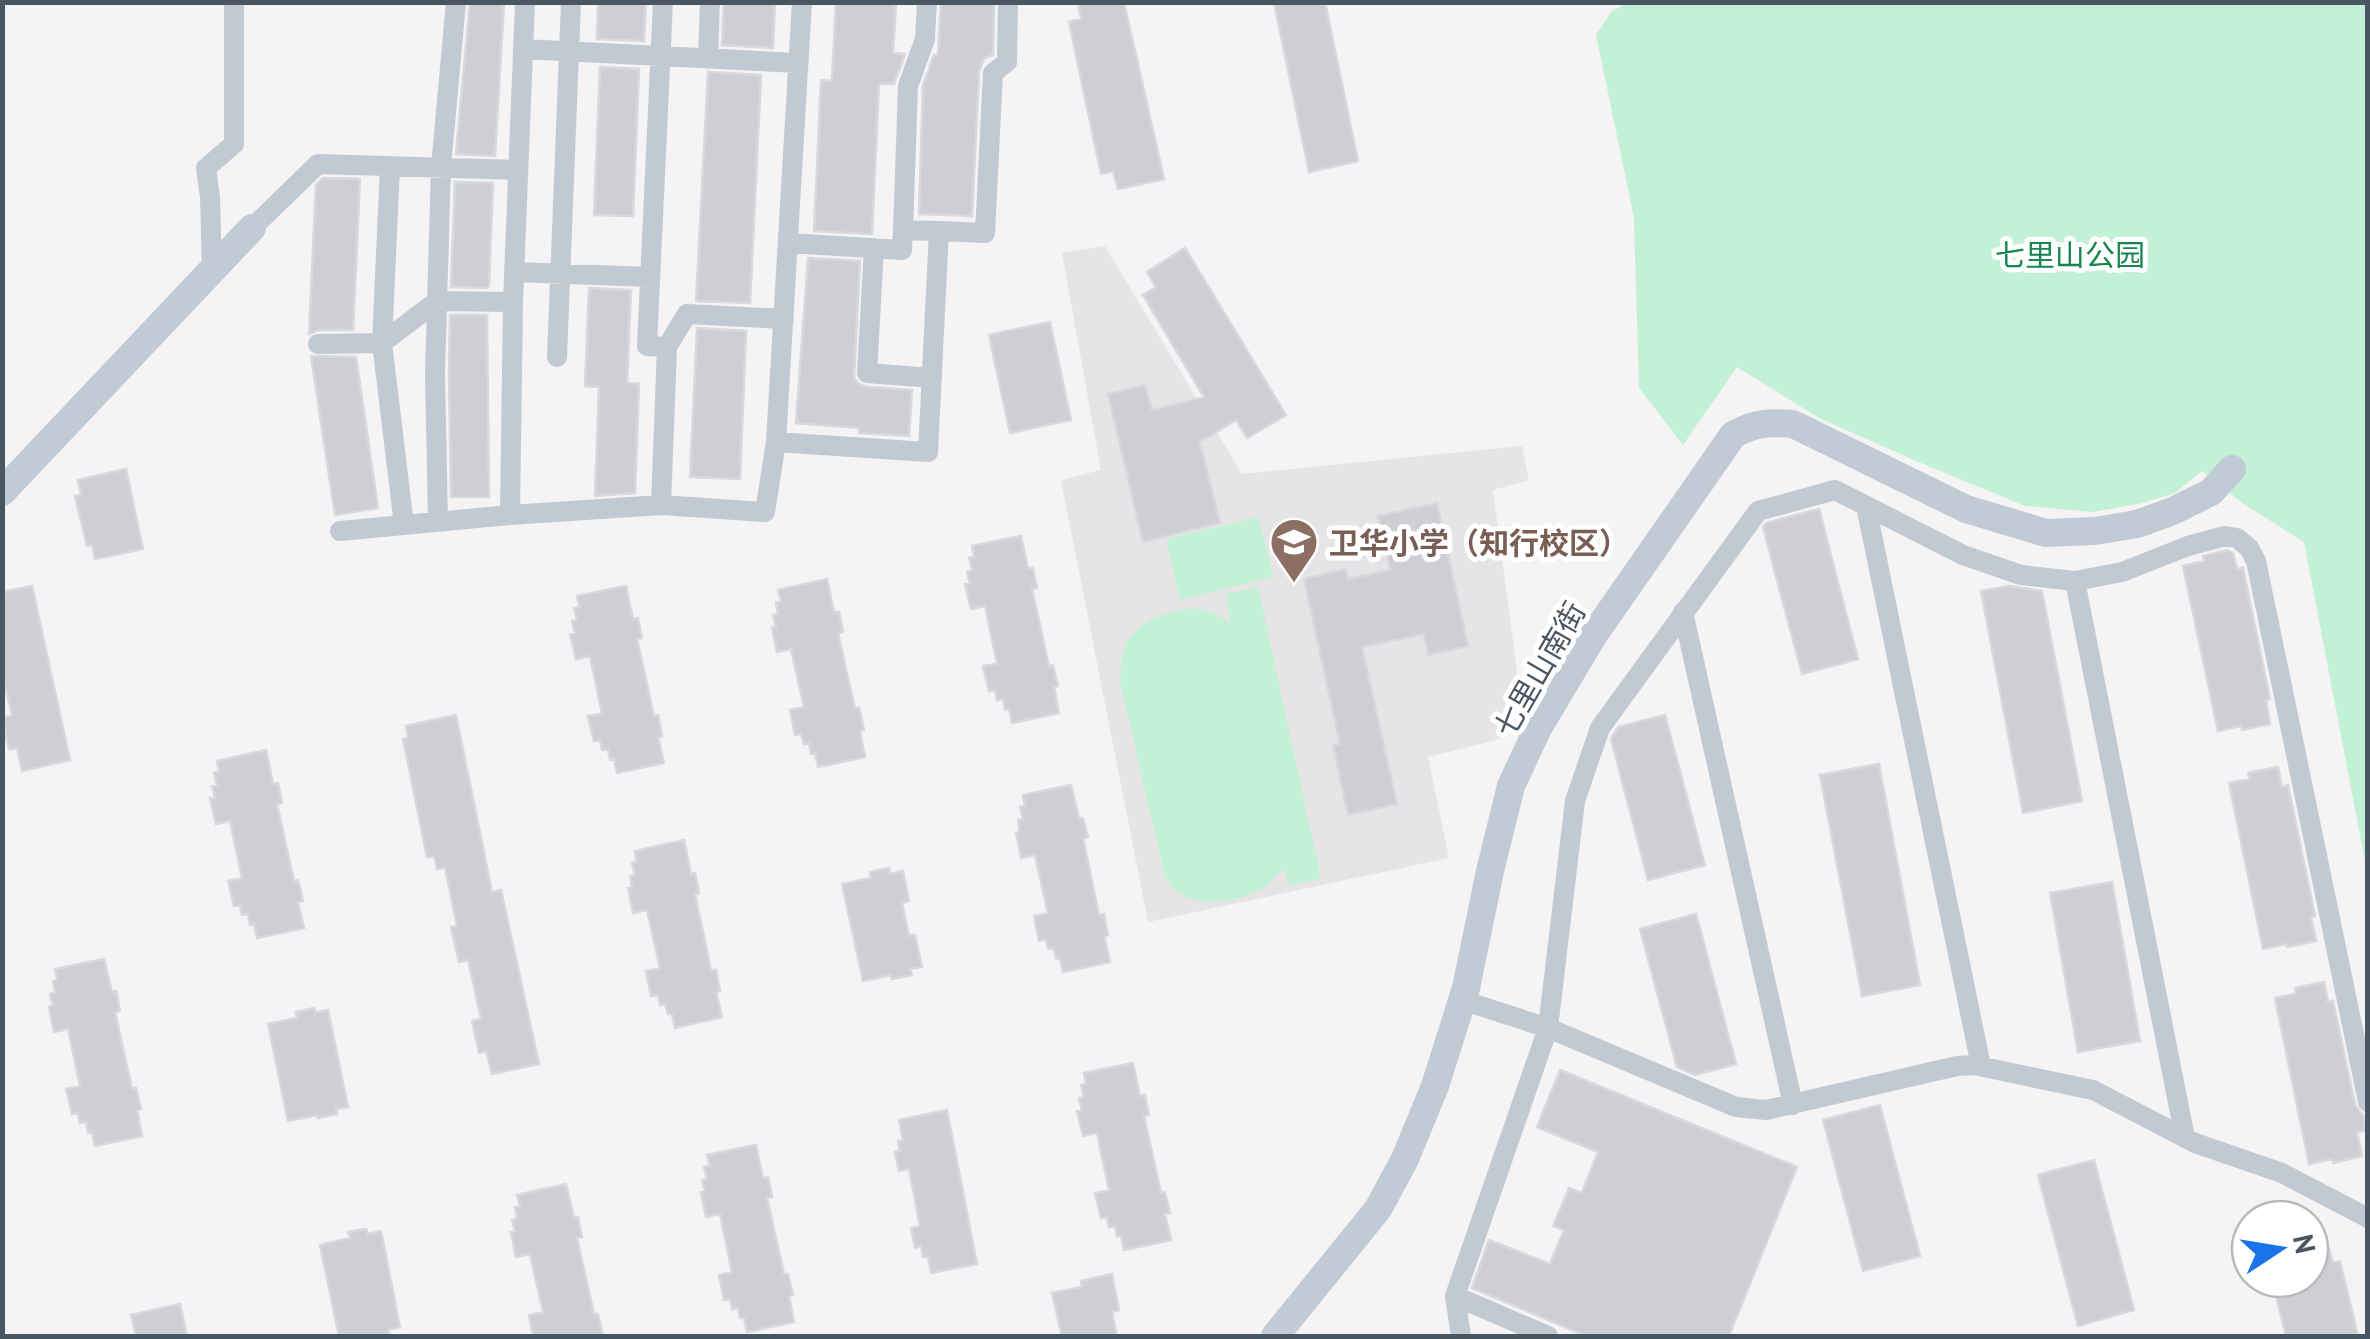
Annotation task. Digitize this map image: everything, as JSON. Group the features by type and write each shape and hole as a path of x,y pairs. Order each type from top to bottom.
{"street":[{"path":"212,272 206,168 234,144 234,2"},
{"path":"438,522 435,374 441,167 456,2"},
{"path":"510,514 513,302 525,2"},
{"path":"557,357 571,2"},
{"path":"663,2 646,346 666,348"},
{"path":"708,57 710,2"},
{"path":"340,531 660,504 765,512 776,442 802,2"},
{"path":"789,242 902,250 908,86 925,39 927,2"},
{"path":"904,230 985,233 993,73 1007,62 1008,2"},
{"path":"523,49 798,62"},
{"path":"2,492 252,228 318,164 518,170"},
{"path":"390,166 382,343 404,525"},
{"path":"776,442 928,452 939,231"},
{"path":"874,248 867,373 932,378"},
{"path":"514,272 650,277"},
{"path":"318,344 382,343 437,301 513,302"},
{"path":"660,504 666,348 687,314 784,319"},
{"name":"七里山南街","path":"1275,1336 1378,1209 1405,1159 1435,1086 1462,1000 1511,786 1538,728 1593,636 1733,435 1752,424 1793,424 1966,509 2046,533 2095,531 2137,524 2173,512 2212,492 2232,469"},
{"path":"1461,1336 1455,1296 1548,1028 1574,801 1600,728 1758,511 1835,490 1962,555 2021,574 2075,581 2122,572 2225,536 2237,538 2248,548 2256,561 2368,1102"},
{"path":"1866,506 1982,1066"},
{"path":"2075,581 2185,1138"},
{"path":"1683,612 1794,1105"},
{"path":"1462,1000 1548,1028 1736,1108 1766,1110 1794,1105 1957,1066 1982,1066 2093,1090 2195,1144 2282,1173 2368,1218"},
{"path":"1455,1296 1548,1336"}],"shaded area":[{"name":"卫华小学（知行校区）","path":"1105,246 1242,474 1522,446 1529,480 1493,490 1518,679 1500,739 1428,757 1449,858 1148,922 1061,480 1101,470 1062,253"}],"green space":[{"name":"七里山公园","path":"1628,2 2367,3 2367,872 2304,542 2242,503 2202,471 2175,493 2143,503 2093,512 2025,506 1821,419 1737,367 1683,445 1639,388 1634,218 1596,35 1611,12"},
{"path":"1259,517 1273,577 1180,600 1166,539"},
{"path":"1258,587 1321,878 1289,886 1284,868 1267,885 1237,899 1197,900 1175,890 1166,880 1120,683 1123,653 1140,628 1170,612 1202,609 1230,623 1226,594"}],"building":[{"path":"470,2 504,2 495,156 456,154"},
{"path":"598,2 646,2 644,41 597,39"},
{"path":"724,2 775,2 773,48 722,45"},
{"path":"836,2 896,2 893,53 905,54 894,84 879,84 872,234 814,231 821,80 832,81"},
{"path":"941,2 994,2 993,55 984,58 979,72 972,216 919,214 923,86 934,55 938,55"},
{"path":"1078,2 1124,2 1164,179 1118,189 1113,171 1101,174 1069,22 1081,19"},
{"path":"1274,2 1325,2 1358,161 1309,172"},
{"path":"600,67 639,69 633,216 594,215"},
{"path":"708,72 761,75 750,303 696,301"},
{"path":"323,178 360,179 353,330 318,330 309,334 316,185"},
{"path":"455,182 493,183 486,288 451,287"},
{"path":"1185,248 1286,415 1247,438 1236,420 1200,442 1220,523 1143,542 1108,394 1145,385 1152,410 1204,397 1143,295 1156,287 1147,272"},
{"path":"808,258 860,261 854,378 866,387 912,390 909,436 796,423"},
{"path":"589,288 631,290 627,383 639,384 635,493 595,496 599,387 585,386"},
{"path":"450,315 487,315 489,497 451,497"},
{"path":"1050,322 1071,420 1010,433 989,335"},
{"path":"697,328 746,331 740,479 690,477"},
{"path":"311,356 356,357 378,508 335,515"},
{"path":"126,469 143,549 95,559 92,545 87,546 75,496 81,495 78,480"},
{"path":"1437,503 1468,646 1428,655 1424,634 1362,647 1397,804 1348,815 1333,745 1340,744 1304,579 1346,569 1348,579 1390,570 1378,516"},
{"path":"1819,509 1858,659 1802,674 1763,527"},
{"path":"1021,536 1028,569 1033,568 1037,588 1032,589 1049,666 1053,665 1058,686 1054,687 1059,713 1012,723 1003,699 997,700 995,690 989,691 983,666 997,664 985,606 971,609 965,584 970,583 967,571 972,570 972,546"},
{"path":"2227,550 2233,553 2237,569 2243,568 2270,699 2266,700 2270,724 2218,731 2183,566"},
{"path":"827,579 834,613 839,612 843,632 838,633 855,709 859,708 864,730 860,731 865,757 818,767 809,743 804,744 801,734 795,735 790,710 804,707 791,649 777,652 772,627 776,627 776,602 781,601 778,590"},
{"path":"32,586 70,760 22,771 17,748 9,749 2,718 12,715 2,673 2,592"},
{"path":"626,586 633,619 638,618 642,638 637,639 654,716 658,715 664,763 617,773 608,749 602,750 600,740 594,741 588,716 602,714 590,656 576,659 570,634 575,633 572,621 577,620 577,596"},
{"path":"2010,586 2042,591 2082,801 2023,813 1981,591"},
{"path":"456,715 492,892 501,890 539,1064 492,1074 486,1051 479,1053 472,1021 481,1019 468,960 459,962 451,927 457,926 445,867 437,869 434,856 427,857 403,739 408,738 406,726"},
{"path":"1665,715 1705,865 1648,880 1611,739 1618,727"},
{"path":"266,750 273,784 278,783 282,803 277,804 294,881 298,880 303,901 298,902 304,928 257,938 248,914 242,915 240,905 234,906 228,881 242,878 230,821 216,824 210,798 215,798 212,786 217,785 217,761"},
{"path":"1879,764 1920,985 1862,996 1820,775"},
{"path":"2278,767 2282,787 2288,785 2315,916 2311,917 2316,941 2263,949 2229,783 2250,779 2248,773"},
{"path":"1071,785 1088,837 1083,838 1099,915 1104,914 1110,962 1063,972 1054,948 1048,949 1046,939 1039,941 1034,916 1048,913 1035,855 1021,858 1016,833 1020,832 1018,820 1023,819 1023,795"},
{"path":"684,840 691,874 695,873 699,893 695,894 711,970 716,970 722,1017 675,1028 665,1004 660,1005 658,995 651,996 646,971 660,968 647,910 633,913 628,888 632,887 630,876 635,875 635,851"},
{"path":"889,868 890,874 903,871 909,901 902,903 909,936 915,935 922,967 910,969 912,975 863,981 842,884 871,878 870,872"},
{"path":"2112,882 2140,1041 2078,1052 2050,893"},
{"path":"1696,914 1736,1064 1695,1075 1677,1067 1640,929"},
{"path":"104,959 112,992 116,991 120,1011 115,1012 132,1089 136,1088 141,1109 137,1110 142,1136 95,1146 86,1122 80,1123 78,1113 72,1114 66,1089 80,1086 68,1029 54,1032 49,1007 53,1005 50,994 55,993 55,969"},
{"path":"2324,982 2328,1002 2333,1001 2355,1105 2363,1115 2366,1130 2357,1132 2362,1156 2309,1164 2275,998 2296,994 2295,988"},
{"path":"314,1008 315,1013 328,1010 348,1107 336,1109 337,1114 288,1121 268,1024 297,1018 296,1012"},
{"path":"1133,1063 1140,1096 1145,1095 1149,1115 1144,1116 1161,1193 1165,1192 1170,1213 1165,1214 1171,1240 1124,1250 1115,1226 1109,1227 1107,1217 1101,1218 1095,1193 1109,1190 1097,1133 1083,1136 1077,1111 1082,1110 1079,1098 1084,1097 1084,1073"},
{"path":"1560,1070 1797,1167 1729,1336 1586,1336 1472,1288 1489,1240 1550,1264 1564,1230 1553,1226 1569,1188 1582,1193 1598,1152 1537,1127"},
{"path":"1880,1105 1920,1256 1863,1271 1823,1120"},
{"path":"947,1110 977,1264 931,1273 928,1256 923,1257 921,1246 915,1248 911,1228 920,1226 909,1169 899,1171 895,1152 900,1151 898,1141 903,1140 899,1120"},
{"path":"756,1145 763,1178 768,1177 772,1197 767,1198 784,1274 788,1274 793,1295 789,1296 794,1322 747,1332 738,1308 732,1309 730,1299 724,1300 719,1275 732,1272 720,1214 706,1217 701,1192 705,1191 702,1180 707,1179 704,1167 710,1166 707,1155"},
{"path":"2094,1160 2134,1310 2078,1326 2038,1175"},
{"path":"566,1184 574,1218 578,1217 582,1237 577,1238 594,1314 598,1314 603,1336 533,1336 529,1315 543,1312 530,1254 516,1257 511,1232 515,1231 512,1220 517,1219 515,1207 520,1206 517,1195"},
{"path":"366,1229 368,1234 381,1231 400,1327 388,1330 390,1336 339,1336 320,1245 350,1238 348,1232"},
{"path":"2330,1252 2333,1263 2340,1261 2358,1336 2286,1336 2277,1299 2330,1299"},
{"path":"1112,1274 1119,1310 1112,1312 1117,1336 1062,1336 1052,1293 1082,1287 1081,1281"},
{"path":"180,1304 187,1336 136,1336 131,1315"}],"place":[{"name":"卫华小学（知行校区）","path":"1294,584"}]}
